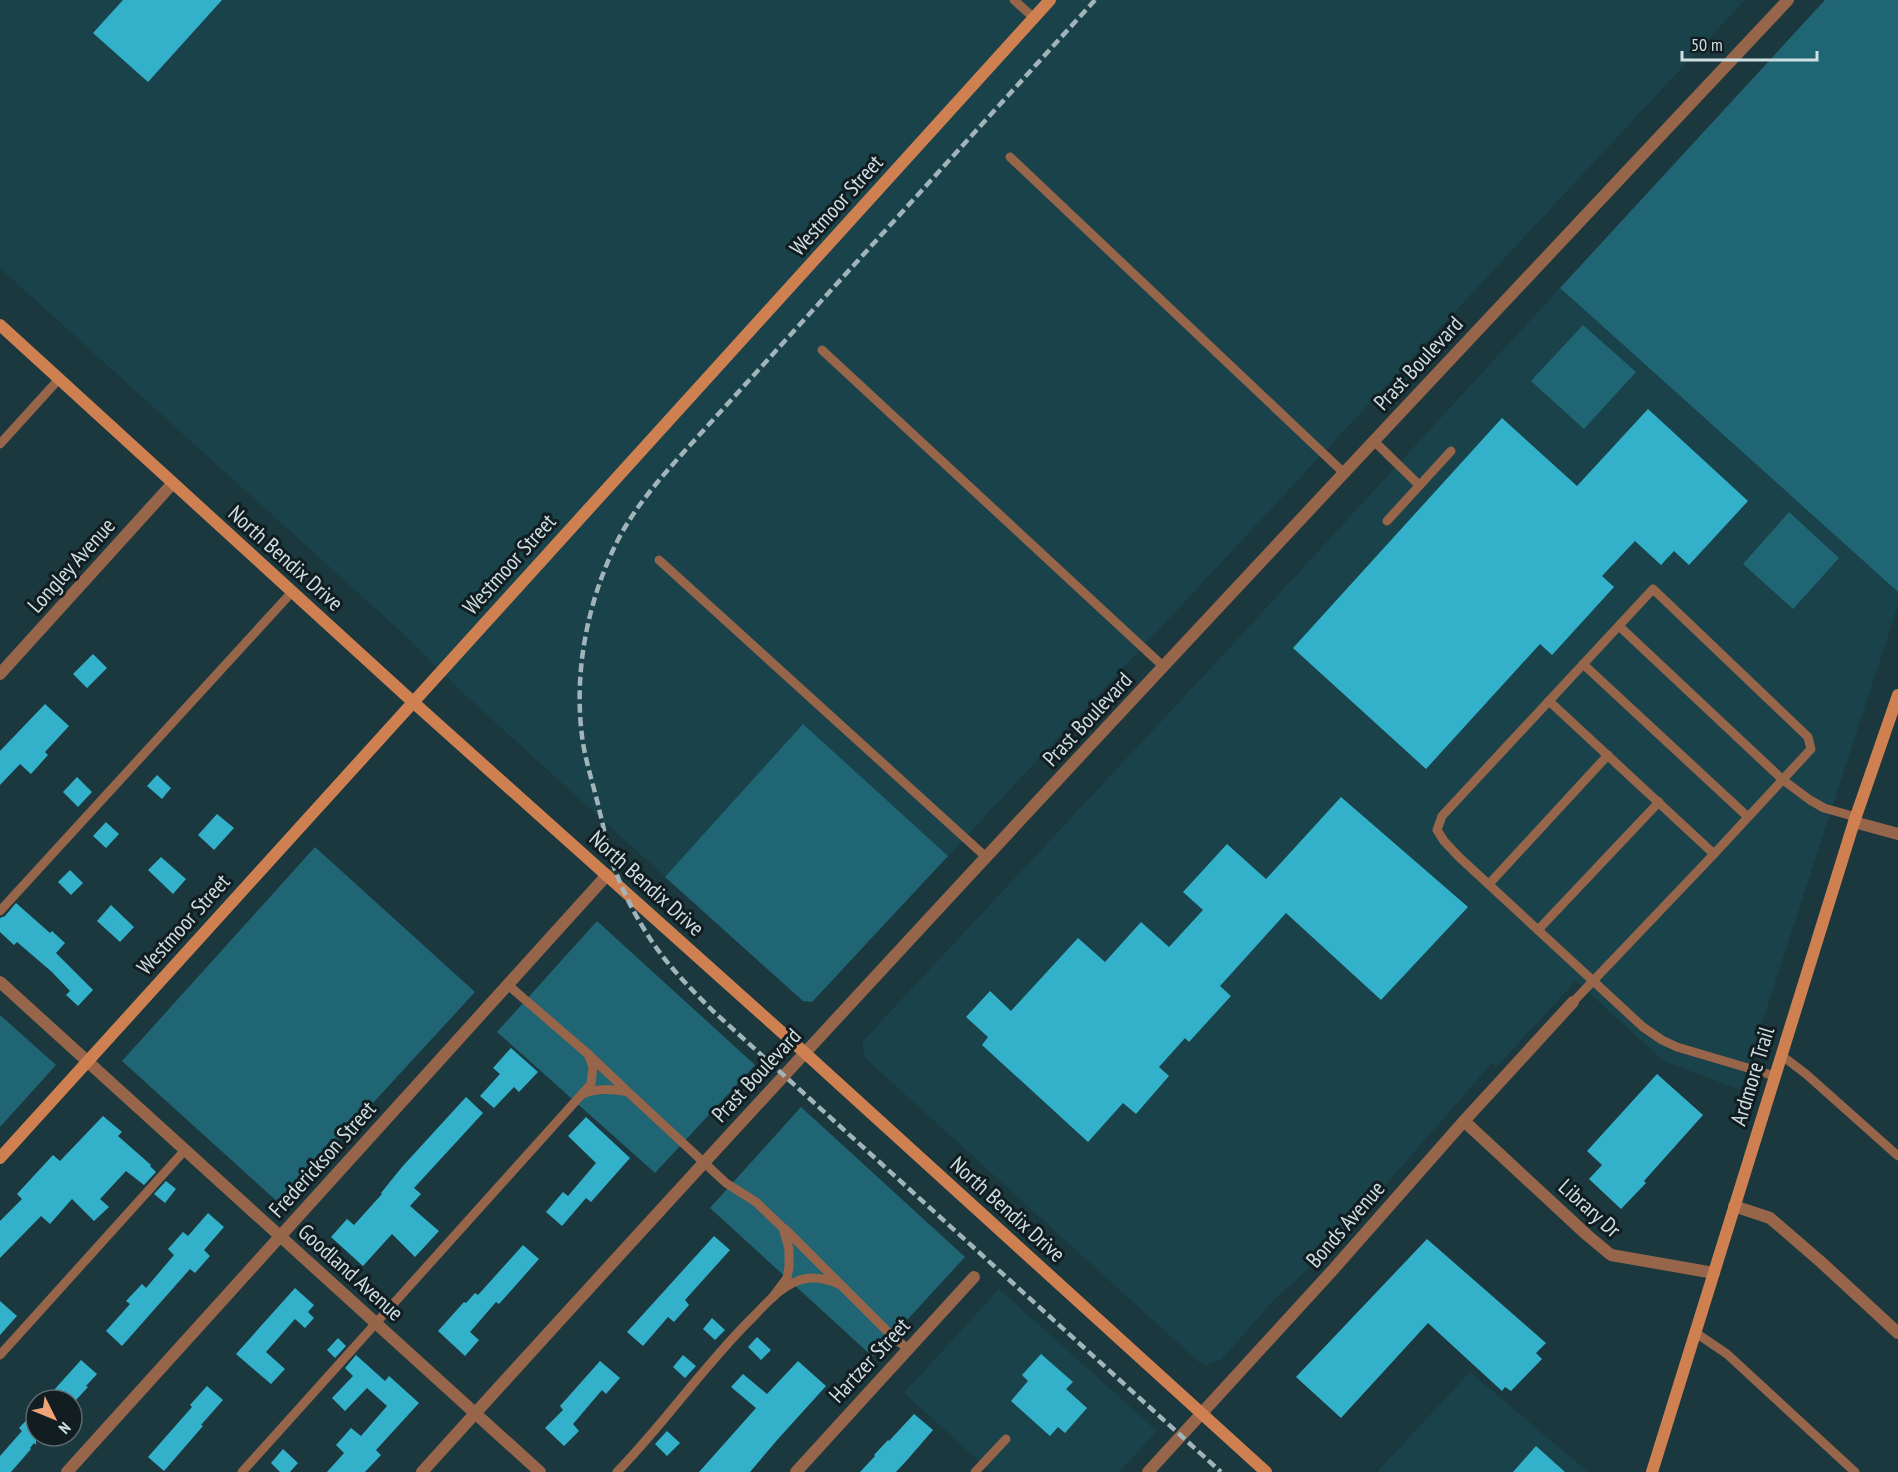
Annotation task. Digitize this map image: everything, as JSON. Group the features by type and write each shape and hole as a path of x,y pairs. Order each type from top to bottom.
{"street":[{"name":"Westmoor Street","path":"0,1158 1050,0"},
{"name":"Prast Boulevard","path":"422,1472 986,857 1788,0"},
{"name":"North Bendix Drive","path":"0,326 413,702 806,1053 1266,1472"},
{"name":"Longley Avenue","path":"0,674 173,483"},
{"name":"Ardmore Trail","path":"1655,1470 1781,1055 1855,819 1898,695"},
{"path":"1855,819 1898,834"},
{"name":"Frederickson Street","path":"67,1472 607,875"},
{"name":"Goodland Avenue","path":"0,982 540,1472"},
{"name":"Bonds Avenue","path":"1148,1472 1573,1002"},
{"name":"Library Dr","path":"1464,1121 1611,1255 1714,1273"},
{"path":"1734,1206 1770,1218 1898,1333"},
{"name":"Hartzer Street","path":"796,1472 974,1277"}],"lane":[{"path":"1014,0 1034,18"},
{"path":"1010,157 1344,473"},
{"path":"822,350 1164,667"},
{"path":"0,444 59,379"},
{"path":"1374,441 1419,485"},
{"path":"1387,521 1451,451"},
{"path":"659,560 986,857"},
{"path":"1573,1002 1594,981 1714,854 1811,749 1808,736 1653,589 1442,816 1437,830 1444,842 1594,981 1643,1028 1677,1047 1775,1076"},
{"path":"0,911 292,592"},
{"path":"1619,626 1783,780 1824,808 1855,819"},
{"path":"1583,664 1748,817"},
{"path":"1549,701 1714,854"},
{"path":"1489,884 1608,755"},
{"path":"1538,930 1659,802"},
{"path":"508,985 588,1054 726,1184 767,1211 892,1336 908,1349"},
{"path":"242,1472 591,1084 594,1073 588,1054"},
{"path":"1781,1055 1806,1074 1898,1156"},
{"path":"581,1095 593,1090 613,1089 628,1092"},
{"path":"0,1355 185,1150"},
{"path":"772,1298 786,1278 789,1267 789,1249 783,1228"},
{"path":"616,1472 732,1338 772,1298 794,1282 809,1278 823,1278 839,1284"},
{"path":"1696,1333 1727,1354 1856,1472"},
{"path":"975,1472 1006,1439"}],"shaded area":[{"path":"0,0 1745,0 812,1002 803,1001 620,836 463,693 398,629 0,268"},
{"path":"1825,0 1898,0 1898,592 1560,288"},
{"path":"1560,288 1898,592 1898,605 1740,1090 1664,1061 1576,981 1497,1066 1492,1063 1329,1249 1273,1301 1221,1360 1207,1365 1199,1362 865,1058 862,1042 1222,656"},
{"path":"1583,325 1636,372 1584,429 1531,381"},
{"path":"1789,512 1839,558 1793,609 1743,564"},
{"path":"803,724 948,856 812,1002 803,1001 665,877"},
{"path":"315,847 475,992 280,1204 122,1061"},
{"path":"597,921 755,1065 655,1173 497,1032"},
{"path":"0,1015 56,1065 0,1127"},
{"path":"801,1107 965,1257 873,1357 710,1208"},
{"path":"999,1289 1157,1431 1119,1472 991,1472 904,1393"},
{"path":"1470,1372 1588,1472 1377,1472"}],"building":[{"path":"123,0 222,0 148,82 93,33"},
{"path":"1648,409 1748,501 1689,565 1674,551 1661,565 1635,541 1602,576 1614,587 1552,655 1540,644 1426,769 1293,648 1502,418 1577,486"},
{"path":"93,654 107,668 87,688 73,674"},
{"path":"45,704 69,726 45,752 48,755 31,774 20,764 0,785 0,751"},
{"path":"157,775 171,788 162,799 147,786"},
{"path":"77,777 92,792 78,807 63,792"},
{"path":"1341,797 1468,907 1381,1000 1286,913 1220,986 1231,996 1189,1042 1185,1038 1159,1067 1169,1076 1136,1114 1123,1103 1088,1142 982,1045 988,1037 966,1017 990,991 1011,1011 1078,938 1105,962 1141,922 1169,947 1203,910 1183,892 1227,844 1266,879"},
{"path":"217,814 234,828 214,850 198,835"},
{"path":"106,822 119,834 106,848 93,836"},
{"path":"161,857 186,879 173,894 148,870"},
{"path":"70,870 83,883 71,895 58,882"},
{"path":"16,903 65,943 56,953 93,990 78,1006 66,995 70,991 52,972 17,942 14,945 0,932 0,918 5,916"},
{"path":"111,905 134,927 120,942 97,921"},
{"path":"511,1048 538,1072 519,1092 514,1087 494,1108 480,1096 500,1074 493,1068"},
{"path":"1657,1074 1703,1115 1621,1209 1589,1179 1602,1165 1587,1151"},
{"path":"466,1097 483,1113 414,1188 421,1194 410,1206 439,1231 415,1257 392,1234 363,1266 331,1237 347,1219 354,1225 382,1194 402,1167"},
{"path":"103,1116 122,1132 118,1136 156,1172 144,1185 126,1171 100,1199 109,1207 94,1221 72,1199 50,1224 41,1216 0,1258 0,1221 22,1199 17,1194 53,1155 60,1161"},
{"path":"586,1117 630,1158 591,1202 586,1198 562,1226 546,1212 563,1192 568,1196 596,1163 568,1136"},
{"path":"166,1181 176,1189 165,1203 154,1194"},
{"path":"208,1213 224,1227 204,1250 210,1256 195,1273 190,1269 122,1346 106,1331 130,1304 126,1301 142,1284 146,1288 174,1255 168,1249 183,1232 188,1236"},
{"path":"714,1236 730,1250 685,1300 689,1305 674,1322 668,1317 643,1346 627,1332"},
{"path":"1427,1239 1546,1343 1536,1353 1542,1359 1511,1391 1505,1387 1502,1391 1428,1323 1341,1418 1296,1377"},
{"path":"523,1245 539,1259 499,1304 496,1302 470,1332 479,1340 465,1356 438,1331 464,1302 466,1303 475,1293 478,1295"},
{"path":"295,1288 314,1305 308,1312 314,1318 305,1328 295,1319 266,1352 285,1369 271,1384 236,1354"},
{"path":"0,1301 17,1316 0,1335"},
{"path":"712,1318 725,1330 715,1340 703,1329"},
{"path":"757,1337 771,1350 761,1360 748,1347"},
{"path":"338,1338 346,1346 335,1358 327,1350"},
{"path":"1041,1354 1073,1382 1066,1389 1087,1408 1065,1433 1058,1427 1050,1436 1011,1401 1028,1381 1022,1375"},
{"path":"356,1355 385,1381 389,1376 419,1403 376,1450 381,1455 365,1472 327,1472 344,1453 336,1445 351,1428 361,1436 387,1406 367,1388 345,1411 332,1398 353,1376 345,1368"},
{"path":"683,1355 696,1366 685,1378 673,1367"},
{"path":"81,1360 97,1374 84,1391 84,1388 56,1388"},
{"path":"600,1361 620,1378 606,1394 602,1390 573,1424 579,1431 564,1446 545,1428 563,1410 560,1406"},
{"path":"798,1361 826,1386 750,1472 699,1472 756,1408 731,1387 743,1374 767,1394"},
{"path":"207,1386 223,1400 164,1471 148,1457 192,1407 190,1405"},
{"path":"914,1414 933,1430 896,1472 860,1472 874,1455"},
{"path":"24,1423 24,1448 31,1449 11,1472 0,1472 0,1456 22,1431 19,1428"},
{"path":"667,1431 680,1443 667,1456 655,1444"},
{"path":"1536,1446 1565,1472 1513,1472"},
{"path":"283,1449 298,1463 290,1472 280,1472 271,1463"}],"railway":[{"path":"1095,0 681,455 639,506 614,548 589,618 581,668 580,718 587,761 615,869 641,923 674,970 713,1011 1221,1472"}]}
